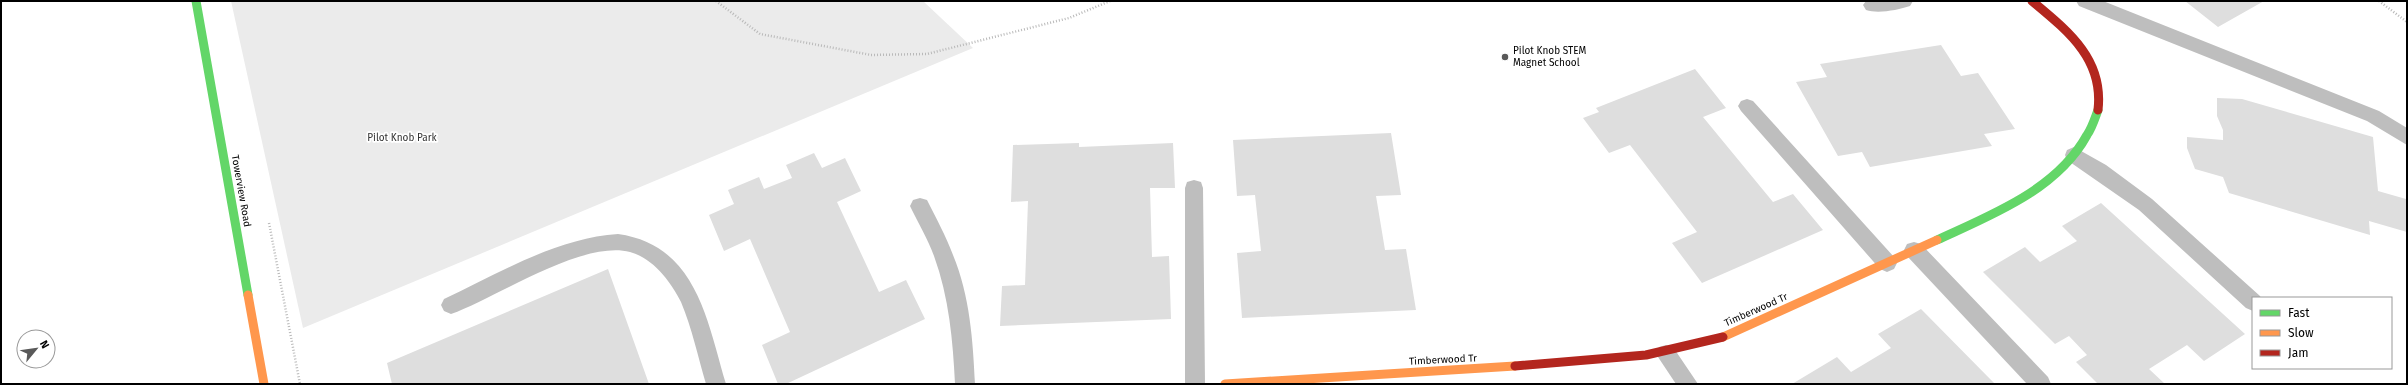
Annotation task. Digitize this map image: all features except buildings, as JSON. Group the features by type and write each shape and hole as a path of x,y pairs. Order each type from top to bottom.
{"street":[{"name":"Towerview Road","path":"196,1 264,384"},
{"name":"Timberwood Tr","path":"1225,384 1435,378 1666,354 1708,343 1736,332 2004,209 2034,193 2062,170 2074,155 2095,120 2099,95 2097,80 2087,57 2068,31 2032,1"}],"lane":[{"path":"1872,5 1904,1"},
{"path":"2084,1 2177,36 2373,116 2407,137"},
{"path":"1747,106 1887,263"},
{"path":"2074,155 2100,170 2163,217 2252,301"},
{"path":"1194,188 1195,384"},
{"path":"920,206 944,256 957,301 964,343 965,384"},
{"path":"452,304 555,258 592,245 618,242 645,248 666,263 685,289 716,384"},
{"path":"1914,250 2041,384"},
{"path":"1666,354 1688,384"}],"path":[{"path":"716,1 760,34 871,54 927,54 1069,18 1110,1"},
{"path":"2379,1 2407,22"}],"green space":[{"name":"Pilot Knob Park","path":"231,1 923,1 973,48 303,328"}],"traffic: fast":[{"path":"196,1 248,295"},
{"path":"1937,240 2010,205 2033,191 2054,175 2073,157 2088,135 2098,110"}],"traffic: slow":[{"path":"1723,337 1937,240"},
{"path":"248,295 264,384"},
{"path":"1225,384 1515,366"}],"traffic: jam":[{"path":"2032,1 2069,34 2090,62 2097,77 2100,93 2098,110"},
{"path":"1515,366 1620,359 1672,351 1723,337"}],"place":[{"name":"Pilot Knob STEM Magnet School","path":"1505,57"}]}
